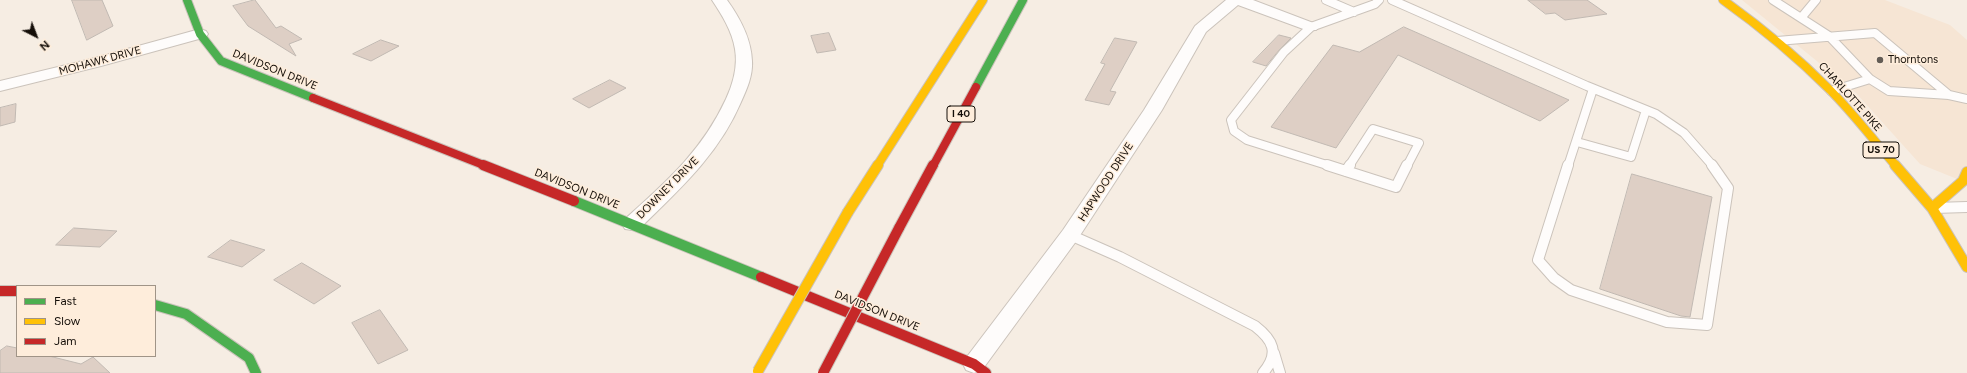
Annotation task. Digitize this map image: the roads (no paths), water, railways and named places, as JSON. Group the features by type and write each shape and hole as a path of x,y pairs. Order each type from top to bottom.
{"main road":[{"name":"DAVIDSON DRIVE","path":"187,0 200,34 221,61 632,224 980,369"},
{"path":"758,372 848,212 984,0"},
{"name":"I 40","path":"823,373 899,228 1023,0"},
{"name":"CHARLOTTE PIKE","path":"1722,0 1753,21 1778,41 1831,91 1932,208 1967,267"},
{"path":"1932,208 1963,181 1967,172"},
{"path":"0,291 16,291"},
{"path":"156,305 186,314 249,358 256,373"}],"street":[{"name":"DOWNEY DRIVE","path":"632,224 696,162 732,106 742,74 744,50 730,14 719,0"},
{"name":"HAPWOOD DRIVE","path":"980,369 1153,110 1200,29 1235,0"},
{"path":"1239,0 1311,27"},
{"name":"MOHAWK DRIVE","path":"0,86 94,63 200,34"}],"lane":[{"path":"1326,0 1354,12"},
{"path":"1346,171 1372,129 1419,143 1396,187 1247,140 1234,131 1231,120 1284,52 1311,27 1375,4 1379,0"},
{"path":"1392,0 1593,89 1646,110 1665,119 1687,136 1711,162 1728,188 1707,324 1667,322 1571,290 1554,278 1538,260 1593,89"},
{"path":"1773,0 1829,36 1870,79 1889,91 1949,95 1967,99"},
{"path":"1800,18 1816,0"},
{"path":"1778,41 1875,33 1949,95"},
{"path":"1831,91 1870,79"},
{"path":"1577,142 1631,158 1646,110"},
{"path":"1932,208 1967,207"},
{"path":"1070,235 1089,243 1252,325 1263,332 1269,339 1280,373"},
{"path":"1263,373 1272,360 1274,353"}],"place":[{"name":"Thorntons","path":"1880,60"}]}
